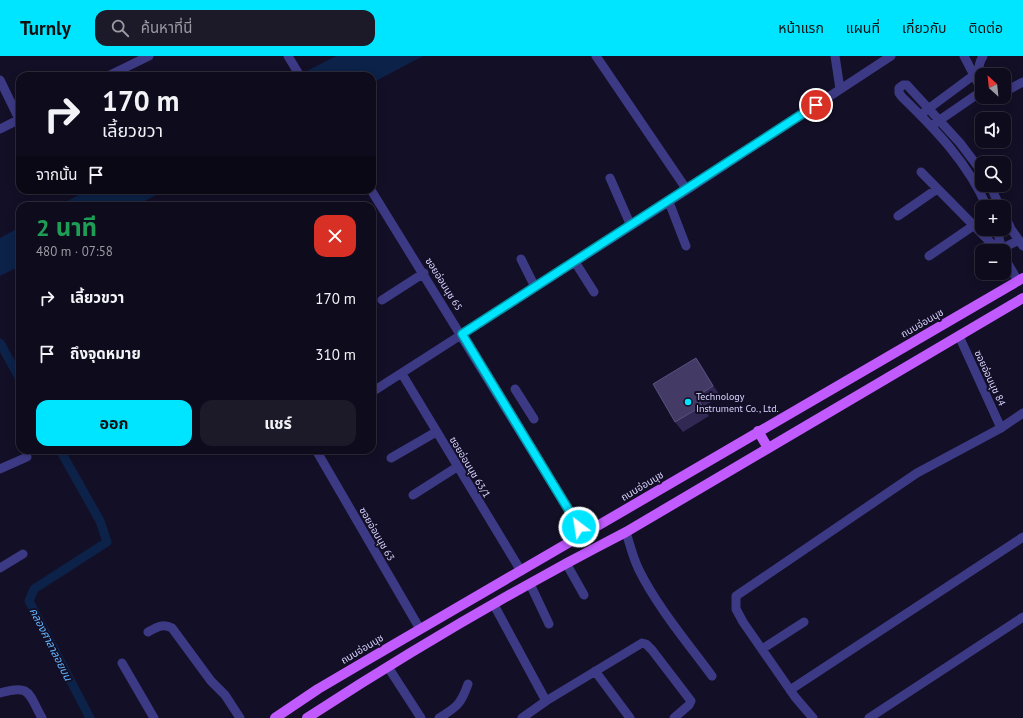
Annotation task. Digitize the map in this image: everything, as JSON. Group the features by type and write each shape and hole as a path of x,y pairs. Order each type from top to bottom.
{"main road":[{"name":"ถนนอ่อนนุช","path":"275,718 318,689 1020,279"},
{"path":"307,718 388,667 566,563 626,532 1023,298"},
{"path":"758,431 768,448"},
{"path":"584,535 593,549"}],"street":[{"path":"116,72 149,56"},
{"path":"596,56 687,190"},
{"path":"835,56 840,89"},
{"path":"376,390 669,202 891,56"},
{"path":"964,56 975,72"},
{"path":"979,68 983,56"},
{"path":"290,60 298,72"},
{"path":"920,115 975,78"},
{"path":"0,80 16,111"},
{"path":"1011,88 1023,82"},
{"path":"975,163 960,143 935,123 920,115 899,93 898,88 902,85 907,85 929,108 935,123 952,149 975,178"},
{"path":"935,123 975,96"},
{"path":"0,129 16,121"},
{"path":"921,172 990,244"},
{"path":"610,178 631,226"},
{"path":"898,216 937,189"},
{"name":"ซอยอ่อนนุช 65","path":"374,194 462,334 584,535"},
{"path":"669,202 686,246"},
{"path":"929,256 973,226"},
{"path":"1011,226 1021,243 1011,248"},
{"path":"520,259 535,288"},
{"path":"576,262 594,292"},
{"path":"1011,266 1020,279"},
{"path":"382,300 424,273"},
{"name":"ซอยอ่อนนุช 84","path":"959,336 1001,428"},
{"name":"ซอยอ่อนนุช 63/1","path":"402,374 521,571"},
{"path":"515,389 534,419"},
{"path":"510,415 526,405"},
{"path":"813,718 790,690 736,609 736,596 751,584 917,473 1001,428 1023,413"},
{"path":"391,458 436,432"},
{"name":"ซอยอ่อนนุช 63","path":"318,454 420,629"},
{"path":"0,469 27,457"},
{"path":"413,495 458,467"},
{"path":"626,532 633,556 644,580 662,608 712,676"},
{"path":"790,690 1023,537"},
{"path":"0,568 23,554"},
{"path":"566,563 584,595"},
{"path":"530,584 549,624"},
{"path":"494,605 546,701"},
{"path":"869,718 1023,617"},
{"path":"762,649 804,622"},
{"path":"148,632 161,625 167,625 172,628 211,680 225,695 240,718"},
{"path":"522,718 546,701 642,643 646,644 690,701 689,705 674,718"},
{"path":"122,663 154,718"},
{"path":"388,667 420,718"},
{"path":"595,671 630,718"},
{"path":"439,718 457,707 461,702 468,684"},
{"path":"0,693 16,688 22,689 27,692 42,718"}],"water":[{"path":"336,56 423,56 376,81 376,72 305,72"},
{"path":"80,194 158,194 143,202 66,202"},
{"path":"16,229 16,268 0,276 0,238"}],"building":[{"name":"Technology Instrument Co., Ltd.","path":"696,358 713,386 697,396 702,406 675,422 653,384"}],"waterway":[{"name":"คลองศาลาลอยบน","path":"0,343 16,372"},
{"name":"คลองศาลาลอยบน","path":"62,454 100,521 107,542 34,589 29,601 90,718"}],"place":[{"name":"Technology Instrument Co., Ltd.","path":"688,402"}],"route":[{"path":"579,527 462,334 678,196 816,105"}]}
